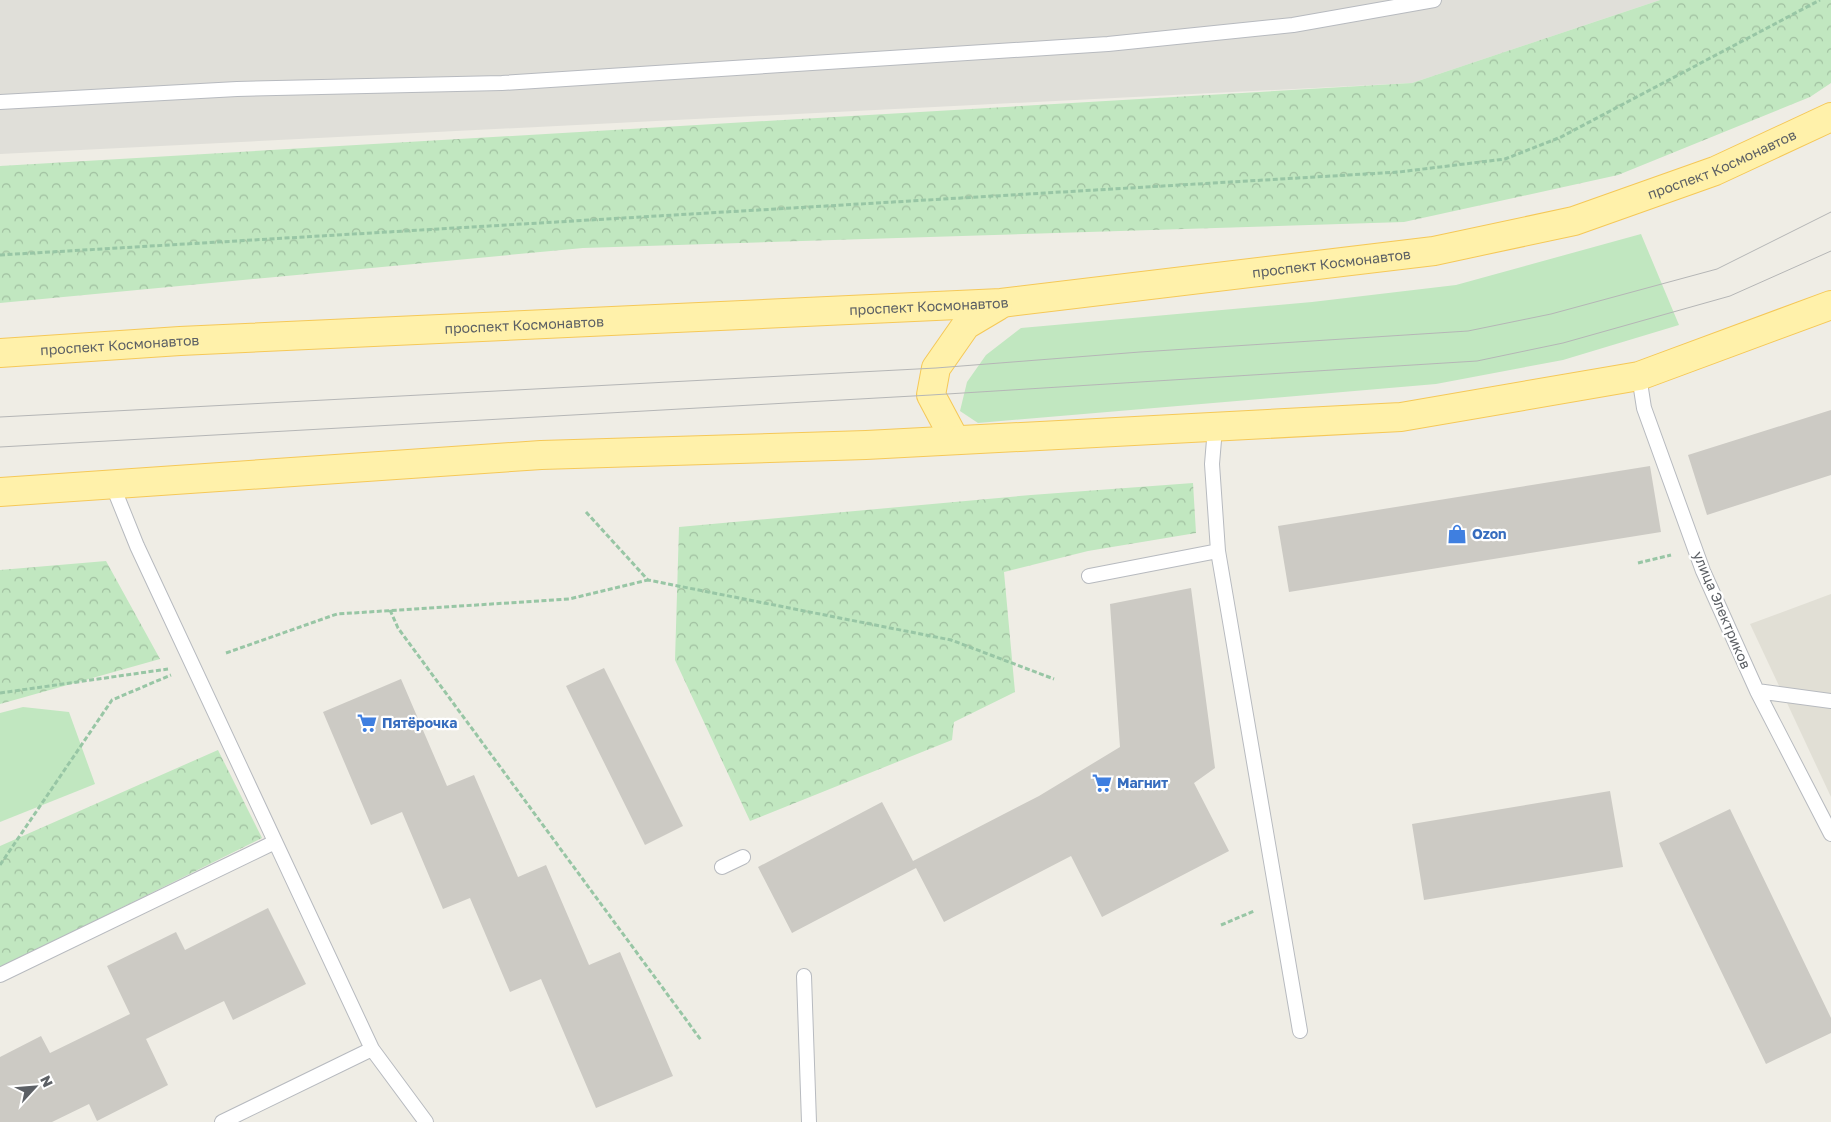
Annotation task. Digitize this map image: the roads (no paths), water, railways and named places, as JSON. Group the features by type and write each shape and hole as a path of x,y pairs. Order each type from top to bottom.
{"main road":[{"name":"проспект Космонавтов","path":"0,353 190,340 1001,304 1434,251 1574,221 1715,171 1831,117"},
{"path":"955,440 930,395 936,368 966,325 1001,304"},
{"path":"0,492 541,455 856,445 1400,417 1639,376 1831,305"}],"lane":[{"path":"0,102 237,89 502,83 1108,44 1293,25 1434,0"},
{"name":"улица Электриков","path":"1639,376 1644,408 1703,571 1758,691 1831,834"},
{"path":"1215,428 1212,464 1218,551 1300,1031"},
{"path":"112,484 136,546 372,1049 426,1122"},
{"path":"1089,576 1218,551"},
{"path":"1758,691 1831,700"},
{"path":"0,975 275,842"},
{"path":"722,867 743,858"},
{"path":"804,976 809,1122"},
{"path":"222,1122 372,1049"}],"tram line":[{"path":"0,417 936,368 1140,352 1468,331 1551,314 1717,269 1831,212"},
{"path":"0,447 931,395 1477,361 1563,343 1730,296 1831,251"}],"place":[{"name":"Ozon","path":"1457,534"},
{"name":"Пятёрочка","path":"367,723"},
{"name":"Магнит","path":"1102,783"}]}
